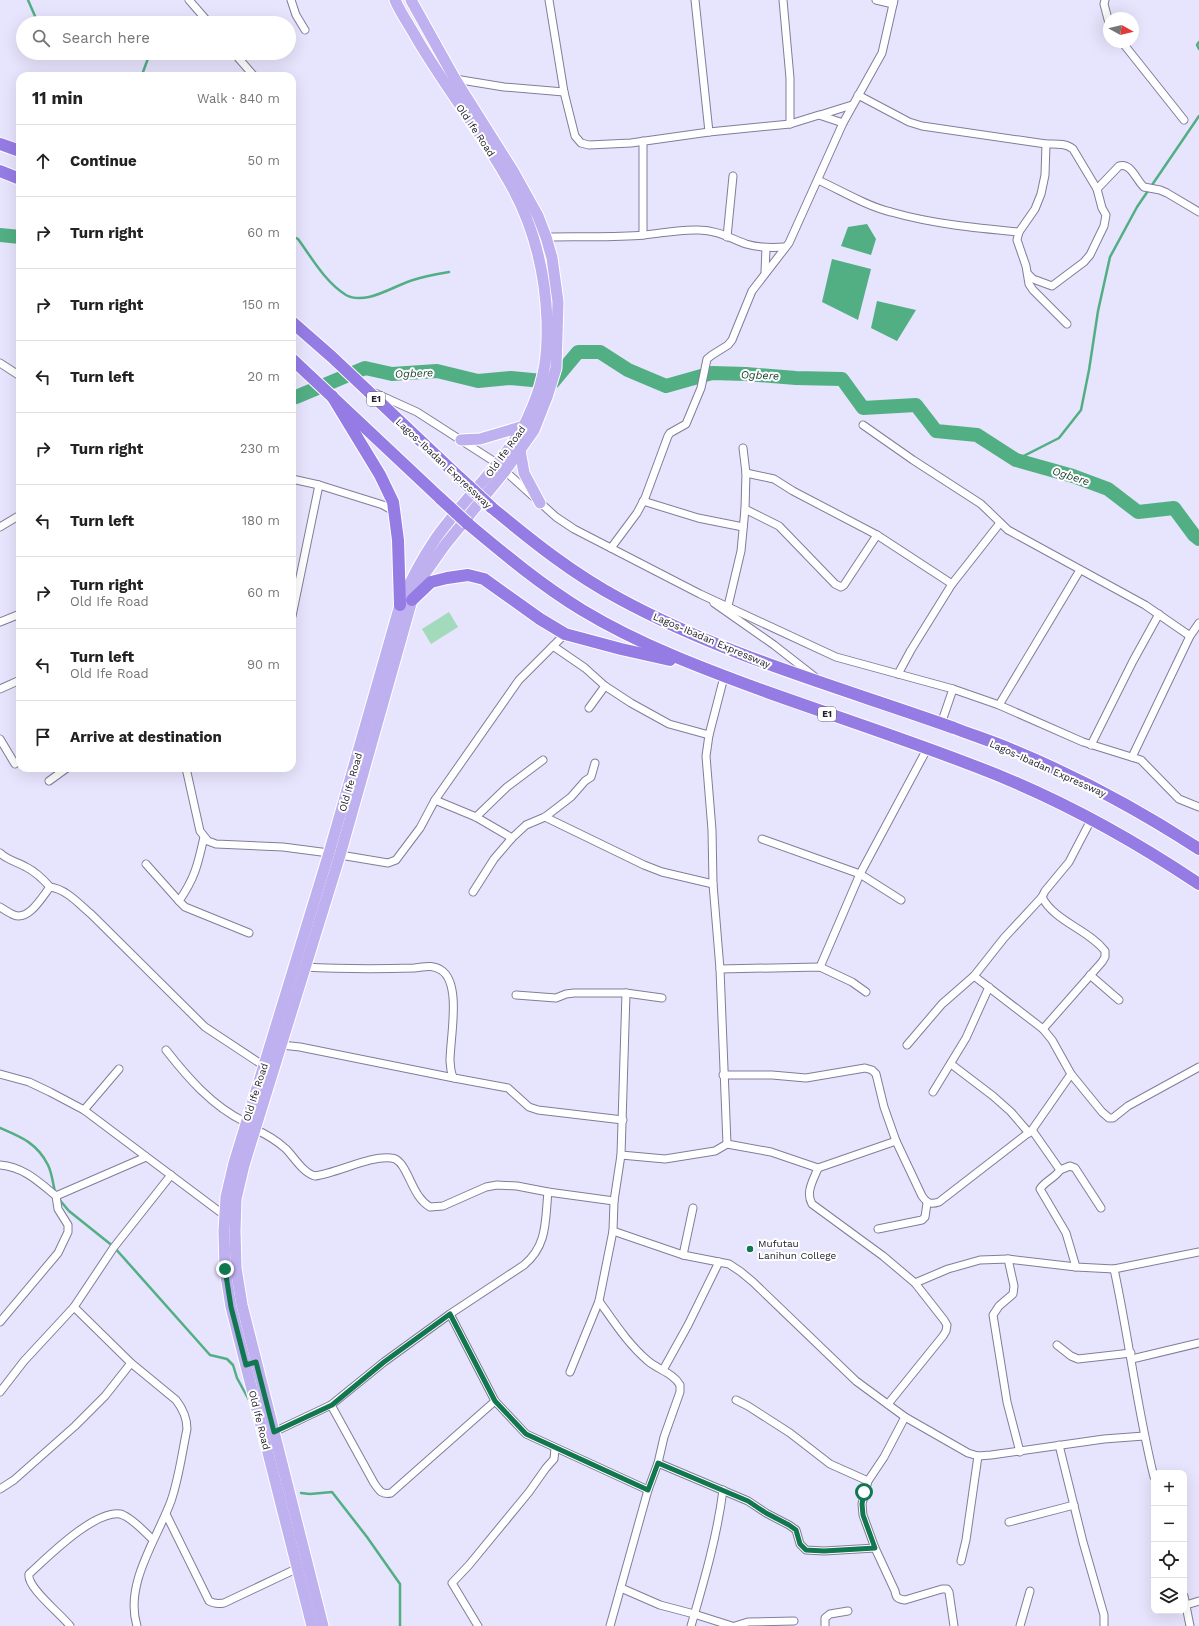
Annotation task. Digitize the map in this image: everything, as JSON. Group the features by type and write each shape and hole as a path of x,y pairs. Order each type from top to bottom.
{"highway":[{"path":"0,144 16,150"},
{"path":"0,171 16,177"},
{"name":"Lagos-Ibadan Expressway","path":"296,326 364,387 491,507 539,547 566,566 620,599 707,639 778,668 1010,748 1110,796 1163,826 1199,849"},
{"name":"E1","path":"296,363 467,523 511,561 583,611 632,637 724,677 1006,778 1092,818 1143,848 1199,884"},
{"path":"332,396 389,492 396,514 400,605"},
{"path":"412,600 431,582 468,575 484,579 540,619 565,634 662,659 692,663"}],"main road":[{"name":"Old Ife Road","path":"395,0 435,69 504,173 522,207 532,233 540,263 546,302 547,355 550,367"},
{"name":"Old Ife Road","path":"335,854 400,605 414,572 437,537 501,467 520,450 534,430 550,367 558,302 552,258 546,237 532,204 455,79 411,0"},
{"path":"435,69 446,62"},
{"name":"Old Ife Road","path":"312,1626 251,1363 238,1287 235,1248 236,1199 250,1126 264,1066 335,854 412,600 423,576 501,467 542,396"},
{"path":"461,440 480,439 524,426"},
{"path":"520,450 524,473 540,503"},
{"name":"Old Ife Road","path":"323,1626 274,1432 231,1307 226,1276 224,1215 226,1197 250,1126 281,1045 304,967 327,879"}],"street":[{"path":"189,0 203,16"},
{"path":"291,0 296,15 304,30"},
{"path":"549,0 564,92 576,136 582,143 589,145 643,141 709,132 790,124 852,105"},
{"path":"695,0 709,132"},
{"path":"783,0 790,84 790,124"},
{"path":"611,548 637,513 668,436 670,433 686,424 702,381 707,359 728,345 732,340 752,291 765,272 789,243 843,123 882,52 893,2 876,0"},
{"path":"1105,0 1104,4 1106,12"},
{"path":"1127,48 1184,120"},
{"path":"240,60 251,72"},
{"path":"455,79 504,87 564,92"},
{"path":"858,95 909,122 922,126 1046,144 1063,145 1069,146 1073,149 1097,189 1102,208 1106,215 1104,226 1090,255 1084,262 1052,286 1033,279 1028,274"},
{"path":"819,115 843,123"},
{"path":"643,141 643,235"},
{"path":"1046,144 1045,175 1041,194 1031,214 1019,232 1017,240 1028,274 1029,284 1033,290 1067,324"},
{"path":"1097,189 1118,166 1123,165 1128,167 1144,187 1160,190 1199,212"},
{"path":"727,237 733,176"},
{"path":"818,180 876,207 891,212 950,225 1019,232"},
{"path":"546,237 643,235 685,230 701,230 716,232 746,244 766,248 785,247"},
{"path":"765,272 766,248"},
{"path":"0,363 16,373"},
{"path":"364,387 417,412 501,467 556,518 700,594 836,657 953,689 998,705 1091,745 1141,760 1179,799 1199,807"},
{"path":"863,425 913,460 981,504 1008,530 1159,614 1190,636"},
{"path":"728,606 741,551 745,509 746,473 743,448"},
{"path":"746,473 774,479 793,492 878,535 952,584"},
{"path":"296,480 319,485 383,505 396,514"},
{"path":"296,597 319,485"},
{"path":"643,501 698,518 743,527"},
{"path":"745,509 779,526 835,584 841,587 844,585 878,535"},
{"path":"0,527 16,517"},
{"path":"898,674 911,650 952,584 1000,523"},
{"path":"998,705 1080,570"},
{"path":"700,594 774,645 822,682"},
{"path":"1091,745 1133,661 1159,614"},
{"path":"0,622 16,616"},
{"path":"1132,757 1190,636 1199,623"},
{"path":"187,772 200,831 208,841 216,844 283,847 388,863 396,860 420,828 435,800 519,680 565,634"},
{"path":"553,646 585,668 605,686 631,703 669,724 708,735"},
{"path":"724,677 708,735 706,756 712,830 713,884 720,969 723,1075 727,1144"},
{"path":"0,689 16,682"},
{"path":"589,708 605,686"},
{"path":"941,724 953,689"},
{"path":"0,738 15,764"},
{"path":"820,967 860,874 927,749"},
{"path":"476,817 507,786 543,760"},
{"path":"473,892 494,859 512,838 526,825 545,817 571,797 585,781 591,777 595,763"},
{"path":"49,781 61,772"},
{"path":"435,800 476,817 512,838"},
{"path":"545,817 644,865 662,872 713,884"},
{"path":"906,1045 942,1004 974,976 1004,938 1042,897 1045,891 1069,862 1092,818"},
{"path":"179,901 190,886 198,866 204,837"},
{"path":"762,839 860,874 901,900"},
{"path":"0,854 39,875 50,887 57,888 91,914 205,1027 264,1066"},
{"path":"146,864 185,907 249,933"},
{"path":"0,907 15,916 25,914 31,911 50,887"},
{"path":"1042,897 1046,904 1097,942 1105,951 1105,957 1102,962 1043,1029"},
{"path":"304,967 377,970 434,966 442,970 446,974 450,983 453,1003 450,1054 451,1075 454,1078"},
{"path":"720,969 820,967 852,982 866,992"},
{"path":"1090,975 1119,1000"},
{"path":"974,976 1043,1029 1052,1040 1071,1074 1102,1112 1109,1118 1113,1118 1128,1106 1199,1067"},
{"path":"932,1092 952,1064 966,1038 989,987"},
{"path":"516,995 556,998 574,993 626,994 662,998"},
{"path":"570,1372 599,1301 613,1231 614,1201 621,1155 623,1120 626,994"},
{"path":"281,1045 300,1047 508,1088 529,1107 538,1110 623,1120"},
{"path":"166,1050 187,1077 220,1108 270,1136 286,1148 309,1172 316,1176 373,1160 392,1158 399,1161 405,1169 419,1198 430,1207 443,1206 486,1187 497,1185 517,1186 614,1201"},
{"path":"952,1064 993,1096 1031,1131 1060,1170"},
{"path":"723,1075 806,1078 865,1068 872,1070 876,1074 884,1107 896,1141 922,1196 927,1203 925,1216 922,1220 878,1229"},
{"path":"84,1110 119,1069"},
{"path":"0,1074 29,1082 84,1110 224,1215"},
{"path":"927,1203 933,1204 939,1202 1031,1131 1071,1074"},
{"path":"621,1155 665,1159 715,1151 727,1144 771,1152 818,1168 896,1141"},
{"path":"56,1196 146,1157"},
{"path":"1076,1267 1066,1233 1040,1189 1042,1185 1060,1170 1070,1166 1075,1168 1101,1208"},
{"path":"0,1322 58,1253 68,1232 68,1225 58,1209 56,1196 27,1173 14,1167 1,1167"},
{"path":"818,1168 809,1192 809,1199 812,1204 883,1256 915,1283 947,1325 946,1331 888,1404"},
{"path":"0,1392 20,1365 74,1307 114,1247 170,1175"},
{"path":"274,1432 332,1405 384,1362 450,1314 524,1265 533,1257 542,1242 548,1192"},
{"path":"683,1255 693,1208"},
{"path":"613,1231 683,1255 729,1264 741,1272 856,1381 905,1417 959,1449 978,1456 1020,1452 1059,1445 1144,1436"},
{"path":"915,1283 948,1269 980,1260 1008,1259 1076,1267 1114,1269 1199,1252"},
{"path":"1008,1259 1014,1286 1013,1294 999,1306 993,1315 1007,1402 1020,1452"},
{"path":"663,1370 688,1325 719,1262"},
{"path":"1114,1269 1131,1356 1144,1436 1152,1470"},
{"path":"599,1301 621,1333 649,1362 677,1380 680,1385 680,1392 664,1436 658,1463 648,1490 610,1626"},
{"path":"74,1307 131,1362 176,1400 182,1407 187,1420 187,1429 171,1500 153,1540 140,1574 135,1593 134,1605 137,1626"},
{"path":"450,1314 495,1401 526,1434 648,1490"},
{"path":"1057,1345 1071,1356 1078,1359 1131,1356 1199,1343"},
{"path":"0,1489 14,1480 75,1426 105,1396 131,1362"},
{"path":"736,1400 790,1433 830,1464 868,1481"},
{"path":"332,1405 374,1483 381,1493 385,1494 391,1493 495,1401"},
{"path":"905,1417 884,1457 868,1481 862,1504 863,1515 875,1548 899,1600 905,1600 942,1589 947,1589 949,1592 954,1626"},
{"path":"1059,1445 1104,1615 1104,1626"},
{"path":"478,1626 452,1583 470,1565 529,1492 546,1468 554,1460 555,1448"},
{"path":"961,1561 966,1540 978,1456"},
{"path":"658,1463 748,1501 766,1513 789,1525 796,1530 800,1544 806,1550 824,1551 875,1548"},
{"path":"691,1626 712,1553 722,1490"},
{"path":"1009,1522 1074,1505"},
{"path":"70,1626 37,1591 29,1579 29,1574 72,1536 91,1523 108,1516 120,1514 134,1523 153,1540"},
{"path":"166,1514 209,1601 212,1603 224,1603 298,1568"},
{"path":"621,1588 660,1605 732,1626"},
{"path":"1020,1626 1030,1591"},
{"path":"1187,1605 1199,1601"},
{"path":"1187,1610 1190,1626"},
{"path":"825,1626 825,1618 830,1614 848,1611"},
{"path":"735,1626 748,1622 794,1621"}],"shaded area":[{"path":"867,224 876,239 871,255 841,246 848,227"},
{"path":"832,259 871,269 858,320 822,302"},
{"path":"877,301 916,310 897,341 871,328"},
{"path":"449,612 458,627 431,644 422,629"}],"waterway":[{"path":"28,0 35,16"},
{"path":"1199,42 1197,45 1199,49"},
{"path":"143,72 147,60"},
{"path":"1016,460 1059,438 1081,410 1098,311 1110,257 1137,207 1199,116"},
{"name":"Ogbere","path":"0,235 16,237"},
{"path":"296,238 325,277 338,290 354,298 362,298 380,294 413,280 449,272"},
{"name":"Ogbere","path":"296,397 365,368 392,374 437,371 478,381 511,378 553,382 578,352 600,352 628,370 666,386 712,373 842,379 863,408 916,405 936,431 977,435 1016,460 1073,476 1108,489 1138,512 1174,508 1194,535 1199,539"},
{"path":"0,1128 22,1138 39,1151 44,1157 49,1168 55,1192"},
{"path":"58,1198 69,1211 114,1247 210,1355 227,1359 233,1365 237,1378 249,1400"},
{"path":"301,1493 310,1494 332,1492 367,1537 400,1584 400,1626"}],"place":[{"name":"Mufutau Lanihun College","path":"750,1249"}],"route":[{"path":"225,1269 231,1307 246,1365 256,1362 274,1432 332,1405 384,1362 450,1314 495,1401 513,1422 526,1434 648,1490 658,1463 748,1501 796,1530 800,1544 806,1550 824,1551 875,1548 863,1515 862,1504 864,1492"}]}
